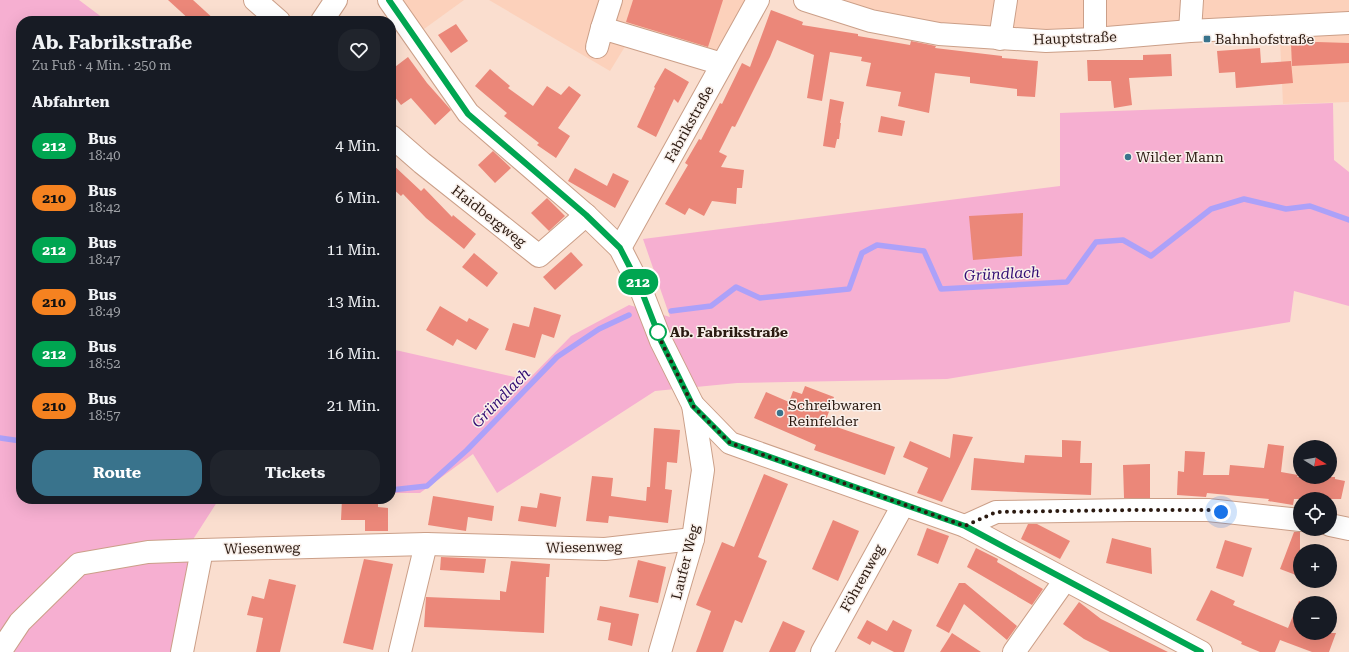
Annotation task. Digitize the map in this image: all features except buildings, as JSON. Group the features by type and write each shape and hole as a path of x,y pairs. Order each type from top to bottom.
{"street":[{"path":"255,0 273,16"},
{"path":"325,16 336,0"},
{"path":"389,0 468,114 586,215 620,248 640,287 661,341 693,406 730,443 965,526 1201,652"},
{"path":"611,0 600,37 722,64"},
{"name":"Fabrikstraße","path":"620,248 758,0"},
{"path":"1000,39 1006,0"},
{"path":"1095,39 1096,0"},
{"path":"1190,31 1192,0"},
{"name":"Hauptstraße","path":"816,2 871,21 939,34 1046,41 1095,39 1190,31 1349,23"},
{"name":"Haidbergweg","path":"396,140 422,163 539,256 586,215"},
{"name":"Laufer Weg","path":"660,652 693,540 703,470 693,406"},
{"path":"703,470 730,443"},
{"name":"Föhrenweg","path":"822,652 903,504"},
{"path":"965,526 996,512 1208,510 1293,519"},
{"path":"1337,527 1349,530"},
{"name":"Wiesenweg","path":"0,652 20,622 79,564 148,552 426,544 604,549 693,540"},
{"path":"404,652 426,544"},
{"path":"182,652 202,550"},
{"path":"1014,652 1065,580"}],"shaded area":[{"path":"0,0 79,0 100,16 16,16 16,504 216,504 194,538 172,652 0,652"},
{"path":"383,0 464,0 424,29"},
{"path":"489,0 755,0 718,67 629,40 610,71"},
{"path":"814,0 1349,0 1349,102 1283,104 1280,40 1046,39 1002,37"},
{"path":"1333,103 1334,160 1349,172 1349,306 1294,291 1290,322 947,379 737,383 655,391 497,493 473,454 420,493 396,493 396,350 528,380 571,336 629,305 670,317 643,239 1060,186 1060,113"}],"waterway":[{"name":"Gründlach","path":"671,311 711,306 736,287 760,298 849,289 862,253 877,245 924,251 941,289 1067,282 1096,242 1123,240 1151,256 1211,209 1244,199 1286,209 1310,206 1349,220"},
{"name":"Gründlach","path":"396,489 427,486 467,450 557,357 599,329 629,315"},
{"name":"Gründlach","path":"0,438 16,440"}],"bus line":[{"name":"212","path":"389,0 468,114 586,215 620,248 640,287 661,341 693,406 730,443 965,526 1201,652"}],"place":[{"name":"Bahnhofstraße","path":"1207,39"},
{"name":"Wilder Mann","path":"1128,157"},
{"name":"Ab. Fabrikstraße","path":"658,332"},
{"name":"Schreibwaren Reinfelder","path":"780,413"}],"route":[{"path":"658,332 656,327 661,341 693,406 730,443 965,526 996,512 1208,510 1221,512"}]}
